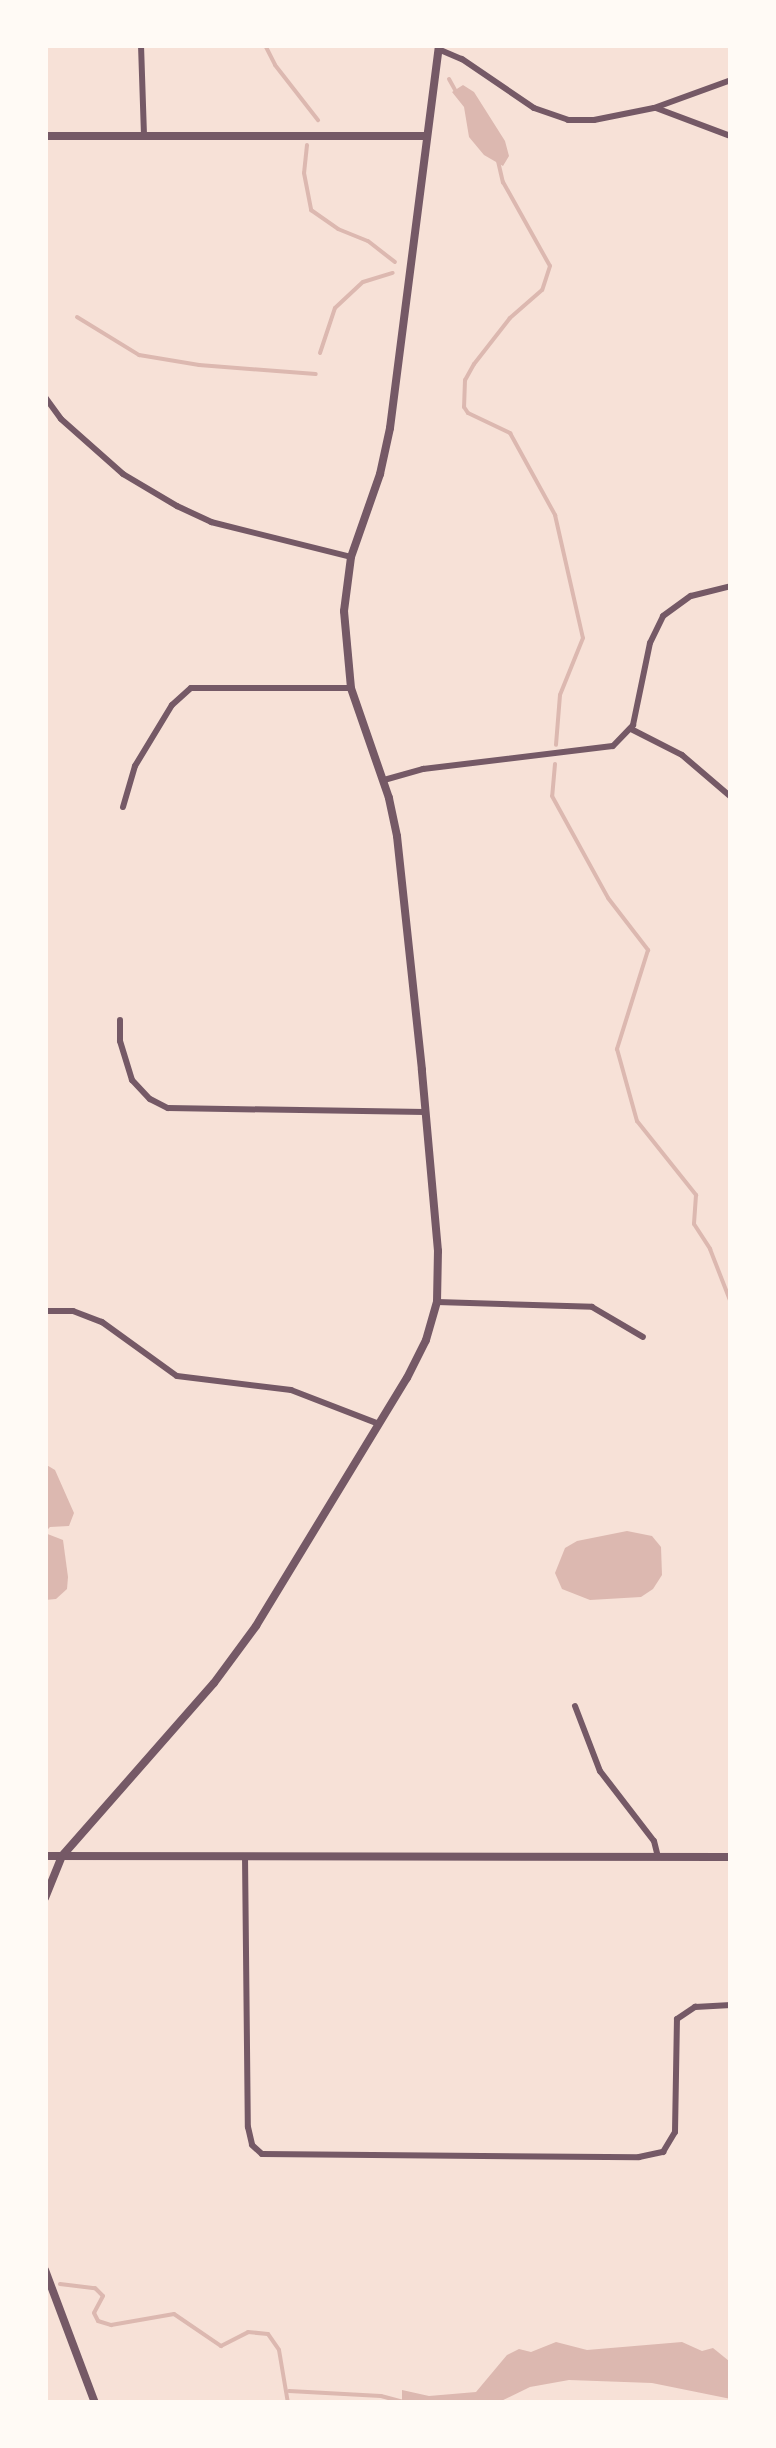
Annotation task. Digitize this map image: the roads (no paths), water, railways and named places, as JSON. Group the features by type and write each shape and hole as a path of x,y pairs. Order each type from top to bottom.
{"street":[{"path":"141,45 144,135"},
{"path":"45,1898 62,1856 234,1658 380,1424 422,1348 437,1302 438,1250 397,836 384,780 351,688 344,611 352,557 380,474 390,428 438,47 529,105 561,118 594,120 654,108 731,80"},
{"path":"654,108 729,138 731,91"},
{"path":"45,136 424,136"},
{"path":"45,398 61,419 123,474 178,506 233,529 352,557"},
{"path":"384,780 440,766 601,749 617,743 631,729 650,644 663,616 690,596 731,586"},
{"path":"122,807 135,766 172,705 191,688 351,688"},
{"path":"631,729 682,755 731,796"},
{"path":"120,1020 120,1041 132,1080 150,1100 168,1108 426,1112"},
{"path":"437,1302 592,1307 642,1337"},
{"path":"45,1311 73,1311 102,1322 177,1376 291,1390 380,1424"},
{"path":"575,1706 600,1771 654,1841 658,1857"},
{"path":"45,1856 731,1857"},
{"path":"245,1856 248,2127 252,2145 262,2154 639,2157 663,2152 675,2132 678,2019 695,2007 731,2005"},
{"path":"45,2270 95,2403"}],"waterway":[{"path":"265,45 275,65 318,120"},
{"path":"449,79 455,90"},
{"path":"307,145 304,173 311,210 338,229 368,241 395,262"},
{"path":"498,161 503,182 550,266 542,290 510,318 474,364 465,380 464,407 468,413 510,433 555,515 583,638 560,695 556,745"},
{"path":"320,353 335,308 363,282 393,273"},
{"path":"77,317 139,355 199,365 316,374"},
{"path":"555,764 552,796 608,898 648,950 617,1049 637,1121 696,1195 694,1224 710,1249 731,1303"},
{"path":"60,2284 95,2288 103,2296 94,2313 98,2321 111,2325 174,2314 221,2346 248,2332 268,2334 279,2350 288,2403"},
{"path":"289,2391 381,2396 408,2403"}]}
